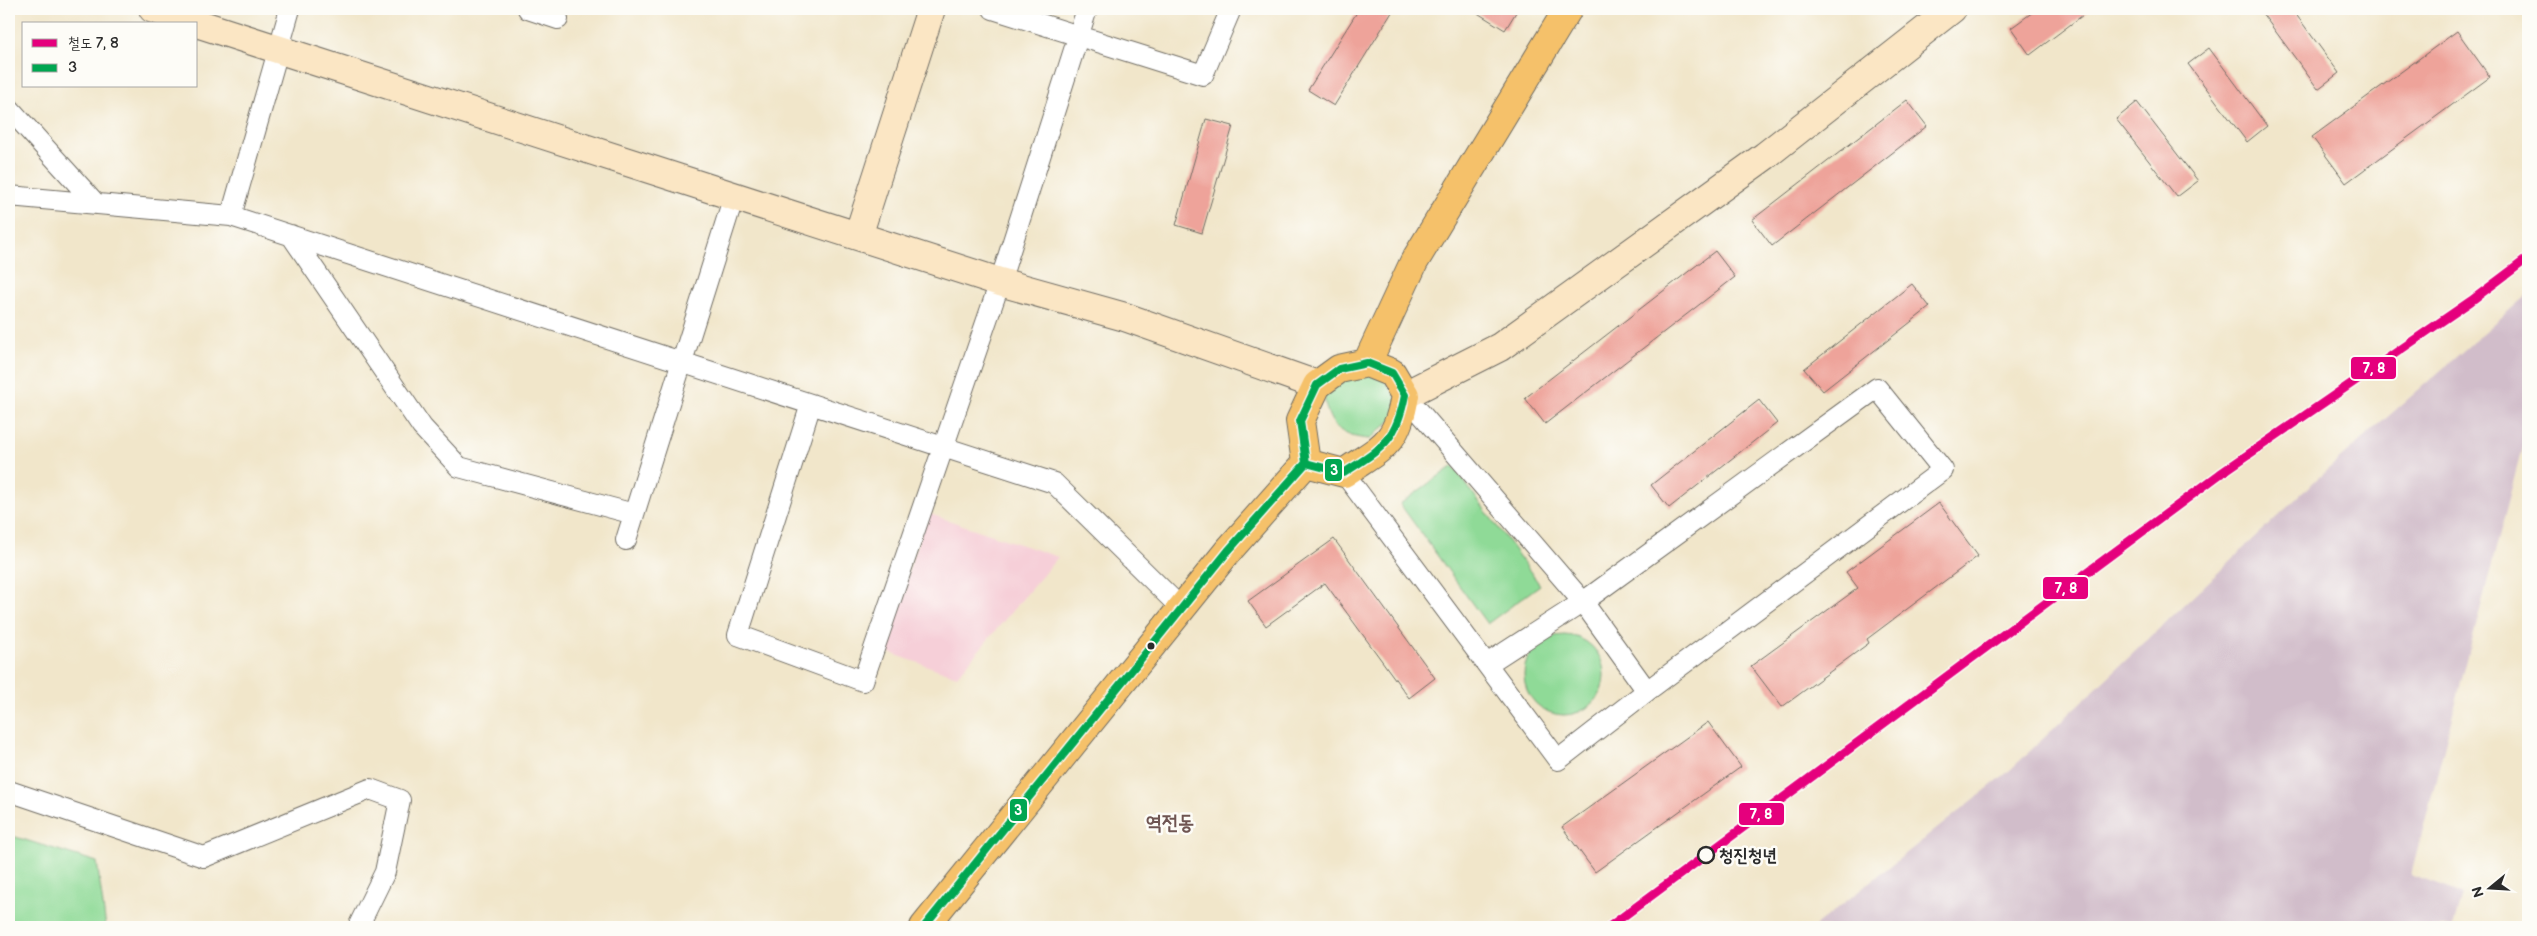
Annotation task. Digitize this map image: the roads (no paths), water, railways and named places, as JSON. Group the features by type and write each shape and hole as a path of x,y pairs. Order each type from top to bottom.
{"highway":[{"path":"1367,363 1414,262 1568,9"},
{"path":"924,927 1228,551 1306,462 1300,422 1318,385 1339,369 1367,363 1392,373 1405,395 1401,419 1391,440 1344,473 1306,462"}],"street":[{"path":"153,9 193,22"},
{"path":"231,216 277,49 290,9"},
{"path":"528,9 558,19 551,9"},
{"path":"858,236 931,9"},
{"path":"993,9 1203,75 1230,9"},
{"path":"811,404 738,635 863,681 1000,282 1087,9"},
{"path":"1648,691 1583,602 1405,395 1500,347 1765,156 1952,9"},
{"path":"198,24 1000,282 1125,317 1318,385"},
{"path":"9,108 96,204"},
{"path":"9,196 231,216 1054,483 1182,609"},
{"path":"626,540 734,196"},
{"path":"291,235 422,427 459,466 634,514"},
{"path":"1344,473 1558,760 1943,470 1877,388 1583,602 1487,664"},
{"path":"9,791 204,857 370,789 400,800 385,872 358,927"}],"place":[{"name":"청진청년","path":"1706,855"}],"district":[{"name":"역전동","path":"1170,822"}]}
